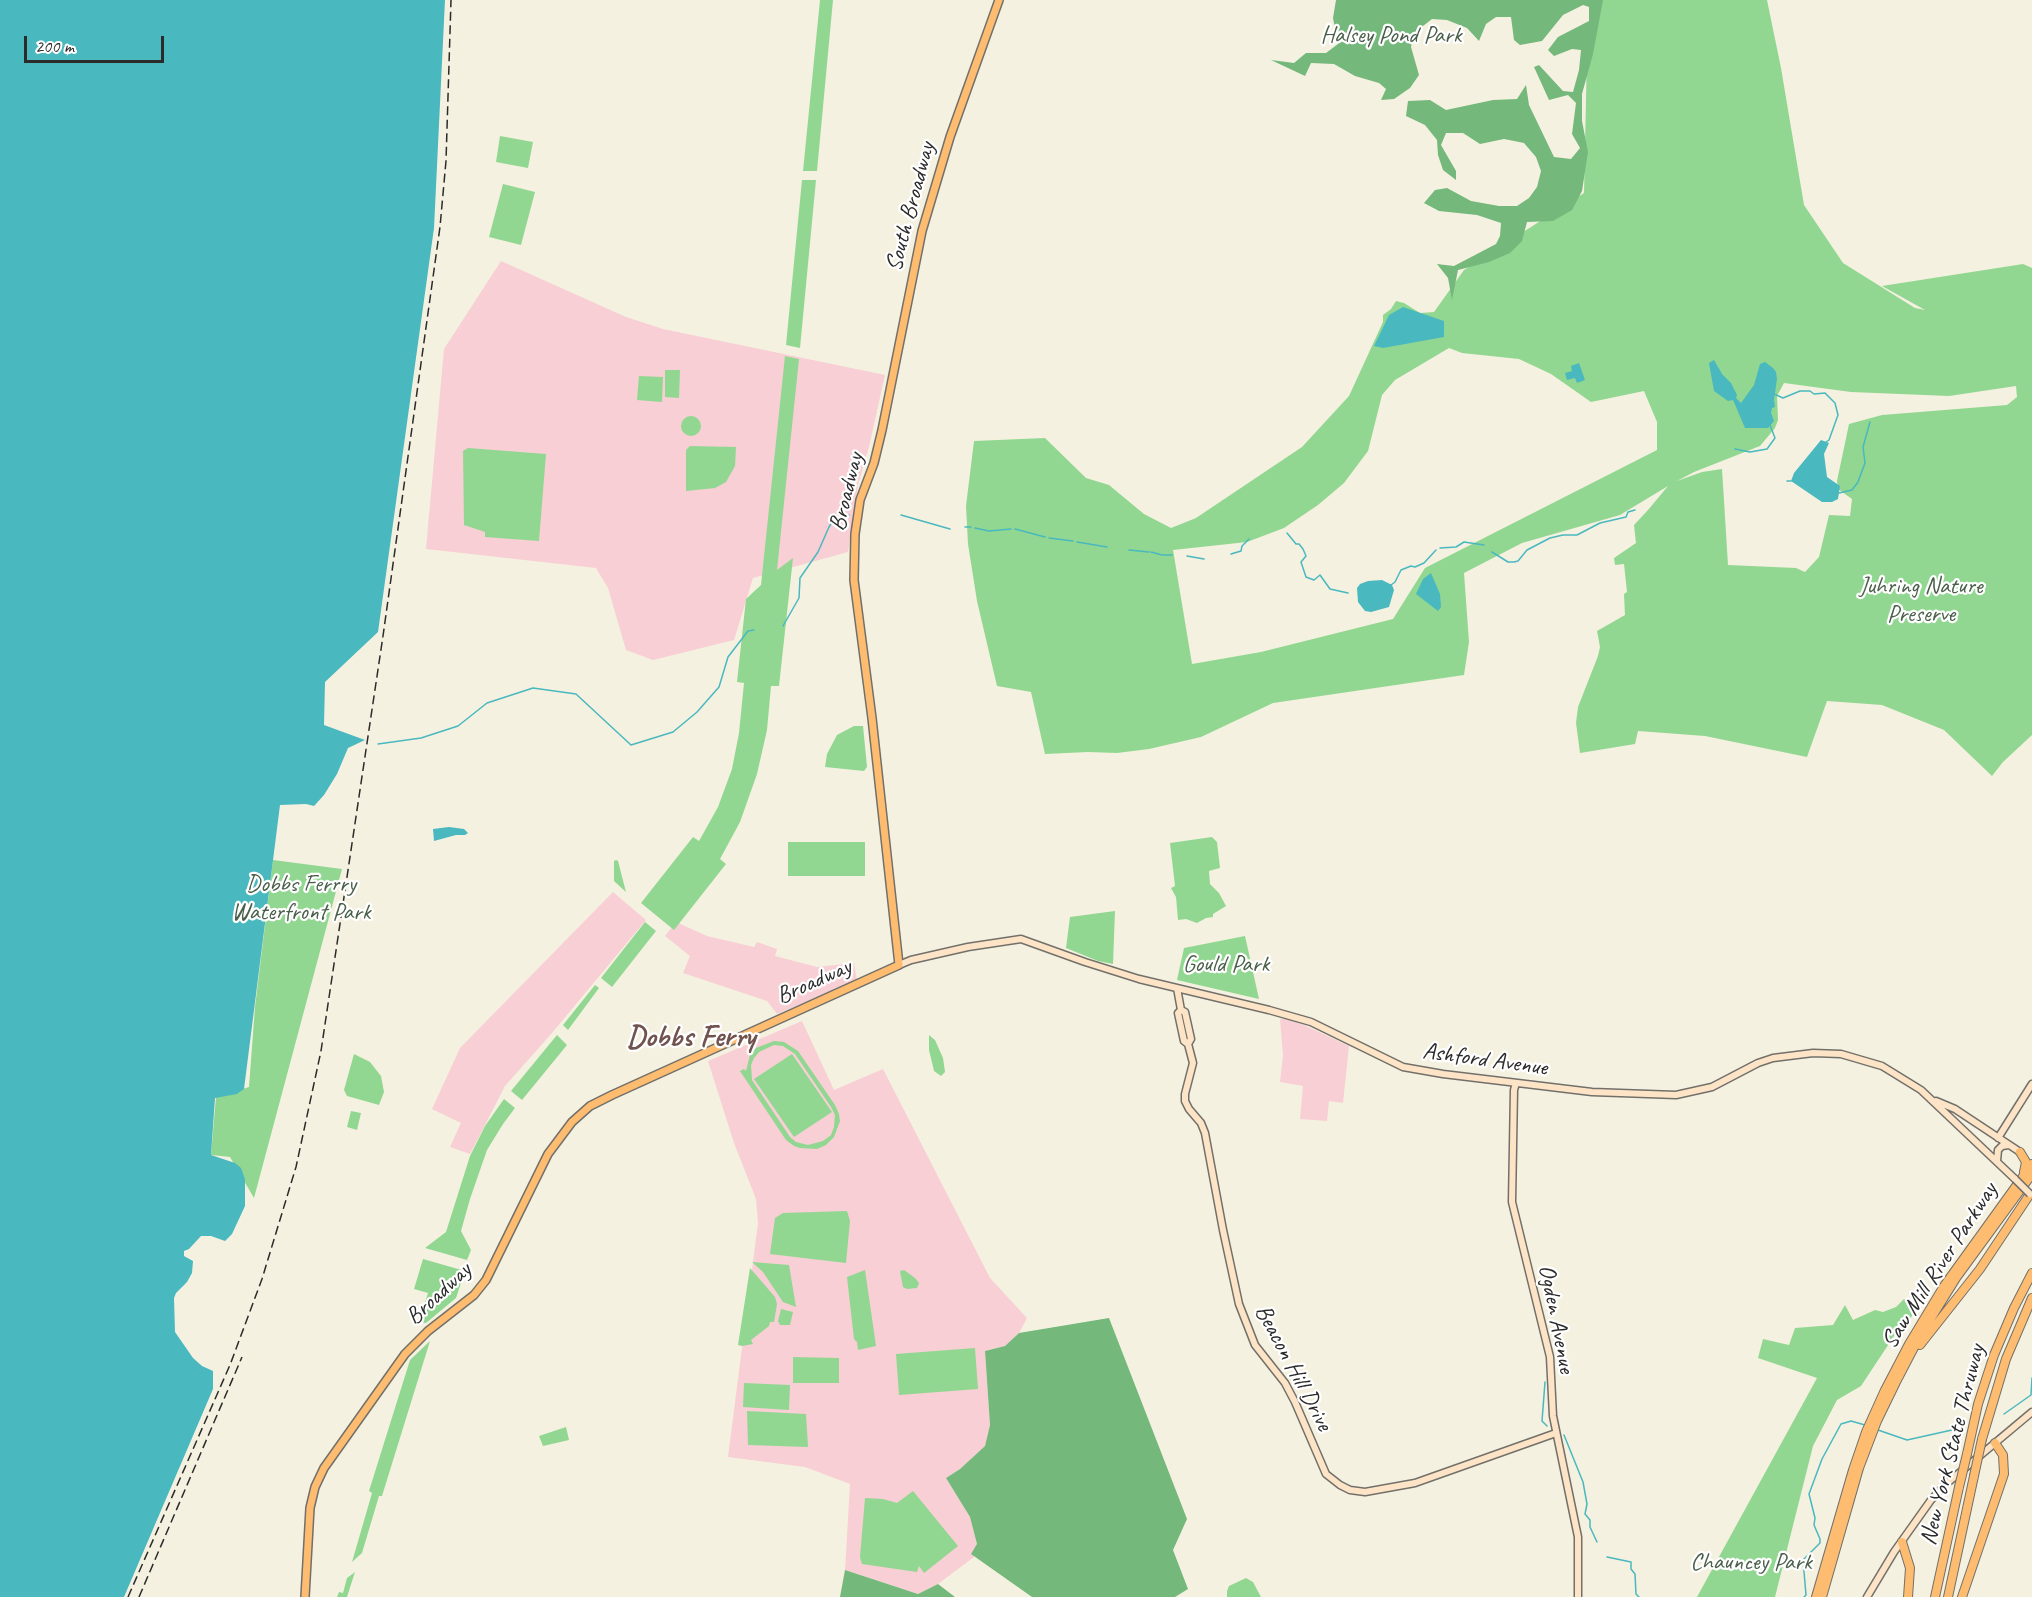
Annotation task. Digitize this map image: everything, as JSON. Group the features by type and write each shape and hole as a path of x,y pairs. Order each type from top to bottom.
{"highway":[{"path":"2020,1152 2032,1155"},
{"path":"2018,1179 2026,1163 2020,1152"},
{"name":"Saw Mill River Parkway","path":"1816,1597 1853,1470 1901,1359 1935,1300 1963,1258 2018,1179 2032,1164"},
{"name":"Saw Mill River Parkway","path":"1875,1420 1938,1307 1976,1250 2032,1174"},
{"path":"1896,1382 1938,1320 1980,1269 2029,1196"},
{"path":"1976,1250 1975,1259 1978,1262 1982,1262 1989,1254"},
{"name":"New York State Thruway","path":"1935,1597 1978,1404 1994,1355 2032,1273"},
{"name":"New York State Thruway","path":"1948,1597 1982,1439 2006,1359 2032,1298"},
{"name":"Saw Mill River Parkway","path":"1822,1597 1869,1433"},
{"path":"1962,1597 2004,1474 2003,1455 1995,1443"},
{"path":"1902,1542 1910,1563 1908,1597"}],"main road":[{"name":"South Broadway","path":"882,430 922,231 951,137 999,0"},
{"name":"Broadway","path":"305,1597 310,1508 315,1487 324,1468 405,1354 428,1331 474,1294 486,1280 548,1154 572,1122 590,1106 610,1096 899,965 872,714 854,580 855,534 860,500 874,463 882,430"},
{"name":"Ashford Avenue","path":"899,965 911,960 1021,939 1095,966 1155,984 1311,1022 1402,1067 1593,1092 1676,1095 1712,1087 1758,1063 1773,1058 1831,1052 1882,1066 1932,1099 1997,1162 2018,1179 2029,1196"},
{"name":"Beacon Hill Drive","path":"1177,988 1181,1010 1178,1013 1184,1041 1188,1044 1193,1063 1185,1101 1201,1123 1205,1133 1239,1304 1250,1335 1267,1362 1285,1383 1323,1468 1330,1478 1350,1490 1365,1492 1415,1483 1556,1432"},
{"name":"Ogden Avenue","path":"1516,1083 1512,1202 1549,1350 1553,1416 1578,1538 1578,1597"},
{"path":"1998,1138 2032,1084"},
{"path":"1932,1099 1955,1109 2020,1152"},
{"path":"1972,1137 1980,1130 1988,1131"},
{"path":"1997,1162 1998,1150 2002,1146 2009,1145"},
{"path":"1867,1597 1921,1513 1938,1492 2032,1412"}],"shaded area":[{"path":"501,261 626,317 663,329 885,375 858,485 848,552 753,578 734,640 653,660 626,650 608,588 596,568 426,549 444,349"},
{"path":"613,892 646,920 505,1086 470,1154 450,1147 461,1123 432,1109 460,1048"},
{"path":"676,922 707,936 754,947 757,942 777,949 775,956 817,967 854,963 857,981 777,1014 767,1001 683,973 690,956 665,936"},
{"path":"1280,1019 1304,1025 1349,1046 1343,1103 1329,1101 1327,1121 1300,1119 1303,1086 1280,1082 1283,1055"},
{"path":"802,1021 834,1090 883,1069 990,1278 1027,1318 1019,1333 1005,1346 985,1351 990,1425 985,1446 960,1469 946,1478 970,1517 977,1544 974,1557 938,1584 918,1594 845,1570 850,1484 805,1467 728,1457 758,1223 756,1199 734,1143 708,1061"}],"green space":[{"path":"820,0 833,0 817,171 803,171"},
{"name":"Halsey Pond Park","path":"1336,0 1603,0 1593,54 1582,94 1582,121 1588,152 1582,191 1572,210 1553,221 1527,222 1522,241 1510,253 1489,262 1458,270 1452,300 1448,278 1437,264 1454,266 1496,244 1500,236 1501,223 1477,215 1439,211 1424,203 1435,190 1447,188 1471,201 1499,206 1517,206 1529,198 1537,187 1541,171 1536,157 1524,143 1504,139 1480,144 1463,133 1446,133 1441,145 1456,171 1456,180 1443,170 1438,155 1437,140 1425,125 1406,116 1408,101 1430,100 1446,110 1493,100 1517,99 1526,85 1529,105 1554,157 1571,159 1580,148 1572,134 1576,103 1568,95 1549,100 1534,67 1539,65 1563,91 1573,92 1581,50 1572,49 1554,56 1548,50 1558,37 1589,21 1589,7 1583,5 1563,15 1542,41 1520,45 1514,40 1511,17 1496,17 1486,24 1479,41 1467,28 1447,20 1432,19 1414,33 1411,47 1419,75 1410,88 1394,99 1381,100 1386,89 1379,83 1355,76 1334,64 1311,63 1305,76 1271,60 1294,63 1306,53 1326,53 1338,44 1333,18"},
{"name":"Juhring Nature Preserve","path":"1597,0 1767,0 1804,205 1843,263 1915,308 1925,310 1882,286 2023,264 2032,268 2032,735 2003,762 1992,776 1944,730 1882,705 1827,701 1807,757 1705,736 1638,731 1635,744 1580,753 1576,723 1578,707 1598,656 1600,647 1597,631 1625,615 1624,594 1627,592 1624,564 1615,565 1614,558 1636,543 1634,525 1668,486 1620,515 1522,543 1464,573 1469,642 1464,675 1273,703 1201,737 1149,749 1117,753 1045,754 1031,692 997,686 977,601 968,544 966,506 974,441 1045,438 1086,478 1109,485 1144,514 1171,528 1196,518 1302,447 1349,396 1383,322 1383,315 1396,301 1420,313 1434,312 1464,270 1584,193 1587,53","holes":["1449,348 1462,353 1519,359 1551,374 1591,402 1644,391 1657,422 1657,450 1425,568 1393,619 1261,652 1192,664 1173,550 1247,542 1284,528 1318,505 1344,483 1368,451 1382,395 1395,380","1784,383 1851,392 1949,396 2016,386 2017,397 2007,405 1882,415 1849,424 1837,481 1838,489 1852,499 1850,516 1829,515 1819,557 1805,572 1796,568 1728,565 1722,469 1702,472 1677,481 1760,446 1775,428 1778,420 1777,396"]},
{"path":"500,136 533,142 528,168 496,162"},
{"path":"802,180 816,180 800,348 786,345"},
{"path":"503,184 535,192 521,245 489,237"},
{"path":"785,356 799,359 777,570 793,558 779,686 771,686 767,730 757,774 740,822 720,859 726,864 674,930 641,903 693,837 699,841 718,807 732,769 739,733 744,683 737,682 746,599 761,585"},
{"path":"665,370 680,370 679,398 665,397"},
{"path":"639,376 663,377 662,402 637,400"},
{"path":"691,416 698,419 701,426 698,433 691,436 684,433 681,426 684,419"},
{"path":"690,446 736,447 735,466 726,482 715,488 686,491 686,450"},
{"path":"468,448 546,454 539,541 485,537 485,532 464,525 463,451"},
{"path":"854,726 863,726 867,767 864,771 825,767 827,754 837,735"},
{"path":"1212,837 1217,842 1220,868 1209,871 1210,884 1219,893 1226,906 1213,914 1213,917 1197,923 1186,919 1178,920 1176,897 1171,888 1175,886 1170,843"},
{"path":"788,842 865,842 865,876 788,876"},
{"name":"Dobbs Ferrry Waterfront Park","path":"273,860 342,869 254,1198 230,1157 211,1155 216,1097 249,1087 255,1007"},
{"path":"616,860 626,892 614,881 614,861"},
{"path":"1115,911 1113,964 1098,961 1066,948 1070,917"},
{"path":"645,922 656,931 612,987 601,978"},
{"name":"Gould Park","path":"1245,936 1259,999 1177,980 1184,948"},
{"path":"595,985 599,988 568,1030 563,1025"},
{"path":"557,1035 567,1045 522,1100 511,1091"},
{"path":"929,1035 935,1040 943,1058 945,1072 941,1076 934,1071 929,1050"},
{"path":"774,1041 784,1042 798,1051 839,1114 840,1121 834,1137 826,1145 817,1149 800,1148 786,1140 740,1071 744,1069 746,1071 750,1055 756,1048","holes":["774,1045 783,1046 795,1054 835,1115 831,1135 823,1141 808,1145 796,1142 790,1137 752,1080 751,1065 759,1052"]},
{"path":"354,1054 370,1062 381,1076 384,1092 379,1105 347,1096 344,1090"},
{"path":"792,1054 832,1112 794,1137 754,1079"},
{"path":"504,1099 515,1108 487,1150 470,1199 461,1231 471,1250 467,1260 425,1248 446,1232 470,1156 485,1126"},
{"path":"351,1111 361,1113 357,1130 347,1127"},
{"path":"847,1211 850,1221 846,1263 770,1254 775,1218 783,1213"},
{"path":"423,1259 465,1271 456,1298 426,1323 419,1322 428,1293 414,1289"},
{"path":"752,1262 789,1265 796,1307 783,1302 763,1272"},
{"path":"750,1268 775,1297 777,1304 774,1322 770,1322 769,1326 751,1340 753,1344 742,1346 738,1345"},
{"path":"865,1270 876,1346 858,1350 854,1339 847,1277"},
{"path":"904,1270 919,1283 917,1288 903,1287 900,1271"},
{"name":"Chauncey Park","path":"1904,1299 1919,1308 1905,1324 1902,1324 1861,1386 1837,1400 1813,1446 1775,1597 1697,1597 1817,1378 1758,1358 1763,1339 1789,1345 1795,1328 1833,1325 1845,1305 1853,1320 1875,1310 1883,1312 1896,1307"},
{"path":"781,1309 793,1312 790,1325 780,1325 778,1321"},
{"path":"1109,1318 1187,1519 1173,1550 1188,1589 1175,1597 1032,1597 971,1554 977,1544 970,1517 946,1478 960,1469 985,1446 990,1425 985,1351 1005,1346 1019,1333"},
{"path":"430,1341 362,1553 352,1562 372,1493 369,1491 410,1360"},
{"path":"975,1348 978,1389 899,1395 896,1354"},
{"path":"793,1357 839,1358 839,1383 793,1383"},
{"path":"744,1383 790,1385 789,1410 743,1407"},
{"path":"747,1411 806,1414 808,1447 748,1445"},
{"path":"566,1427 569,1440 543,1446 539,1436"},
{"path":"913,1491 958,1546 924,1573 919,1566 917,1572 862,1564 860,1557 865,1498 897,1503"},
{"path":"845,1570 918,1594 938,1584 955,1597 840,1597"},
{"path":"355,1572 347,1597 337,1597 339,1592 343,1593 347,1578"},
{"path":"1246,1578 1253,1582 1261,1597 1227,1597 1229,1586"}],"water":[{"path":"0,0 445,0 434,228 378,632 325,682 324,725 365,740 348,748 337,774 314,806 280,805 244,1089 237,1094 215,1098 211,1155 235,1163 241,1168 245,1179 245,1206 232,1234 225,1241 211,1236 201,1236 189,1249 184,1251 184,1256 193,1261 192,1273 174,1298 175,1332 193,1358 202,1366 213,1371 213,1389 124,1597 0,1597"},
{"path":"1403,307 1444,321 1444,337 1383,348 1374,346 1389,315"},
{"path":"1714,360 1722,374 1731,383 1737,395 1736,398 1741,403 1754,385 1760,364 1765,362 1773,368 1777,379 1775,407 1772,408 1771,413 1774,421 1768,428 1745,428 1733,400 1728,401 1714,391 1709,363"},
{"path":"1579,363 1585,380 1577,383 1575,378 1567,380 1565,373 1572,371 1571,366"},
{"path":"1821,440 1829,443 1824,454 1827,477 1840,486 1838,499 1832,502 1822,502 1791,481 1794,473"},
{"path":"1431,573 1440,594 1441,607 1438,611 1416,594 1423,579"},
{"path":"1382,580 1392,585 1394,590 1389,607 1371,612 1365,611 1358,602 1357,588 1368,581"},
{"path":"449,827 464,829 468,833 434,841 433,829"}],"waterway":[{"path":"1774,394 1783,398 1800,391 1810,391 1814,394 1825,393 1835,403 1838,415 1829,440 1826,442"},
{"path":"1839,493 1852,490 1858,482 1865,463 1863,447 1870,422"},
{"path":"1735,449 1750,452 1767,449 1775,438 1770,425"},
{"path":"1492,552 1508,562 1518,561 1527,550 1550,538 1577,535 1600,523 1626,517 1628,512 1635,510"},
{"path":"783,626 799,598 800,578 818,552 829,527 834,519 849,515"},
{"path":"901,515 950,529"},
{"path":"965,527 971,527"},
{"path":"975,528 989,531 1011,529"},
{"path":"1015,529 1045,537"},
{"path":"1287,533 1303,549 1306,556 1301,562 1306,577 1314,580 1320,575 1330,589 1348,593"},
{"path":"1049,538 1073,541"},
{"path":"1231,554 1241,551 1242,546 1249,539"},
{"path":"1077,542 1107,547"},
{"path":"1440,548 1456,547 1464,542 1484,545"},
{"path":"1129,550 1149,552"},
{"path":"1391,585 1401,570 1424,563 1436,550"},
{"path":"1151,552 1172,555"},
{"path":"1187,556 1204,559"},
{"path":"378,744 421,738 458,726 487,703 533,688 576,694 631,745 673,732 697,712 719,687 728,657 748,631 754,630"},
{"path":"2004,1414 2031,1395 2032,1378"},
{"path":"1545,1382 1542,1421 1547,1426"},
{"path":"1804,1597 1806,1595 1803,1560 1820,1543 1814,1525 1815,1518 1809,1494 1822,1459 1841,1424 1851,1421 1865,1425"},
{"path":"1878,1430 1907,1440 1952,1430"},
{"path":"1564,1435 1583,1482 1587,1504 1585,1514 1590,1520 1590,1527 1597,1542"},
{"path":"1607,1557 1631,1562 1631,1569 1635,1574 1636,1594 1639,1597"}],"railway":[{"path":"128,1597 230,1365 262,1279 296,1167 321,1051 383,636 440,227 446,161 451,0"},
{"path":"139,1597 242,1357"}],"district":[{"name":"Dobbs Ferry","path":"691,1038"}]}
